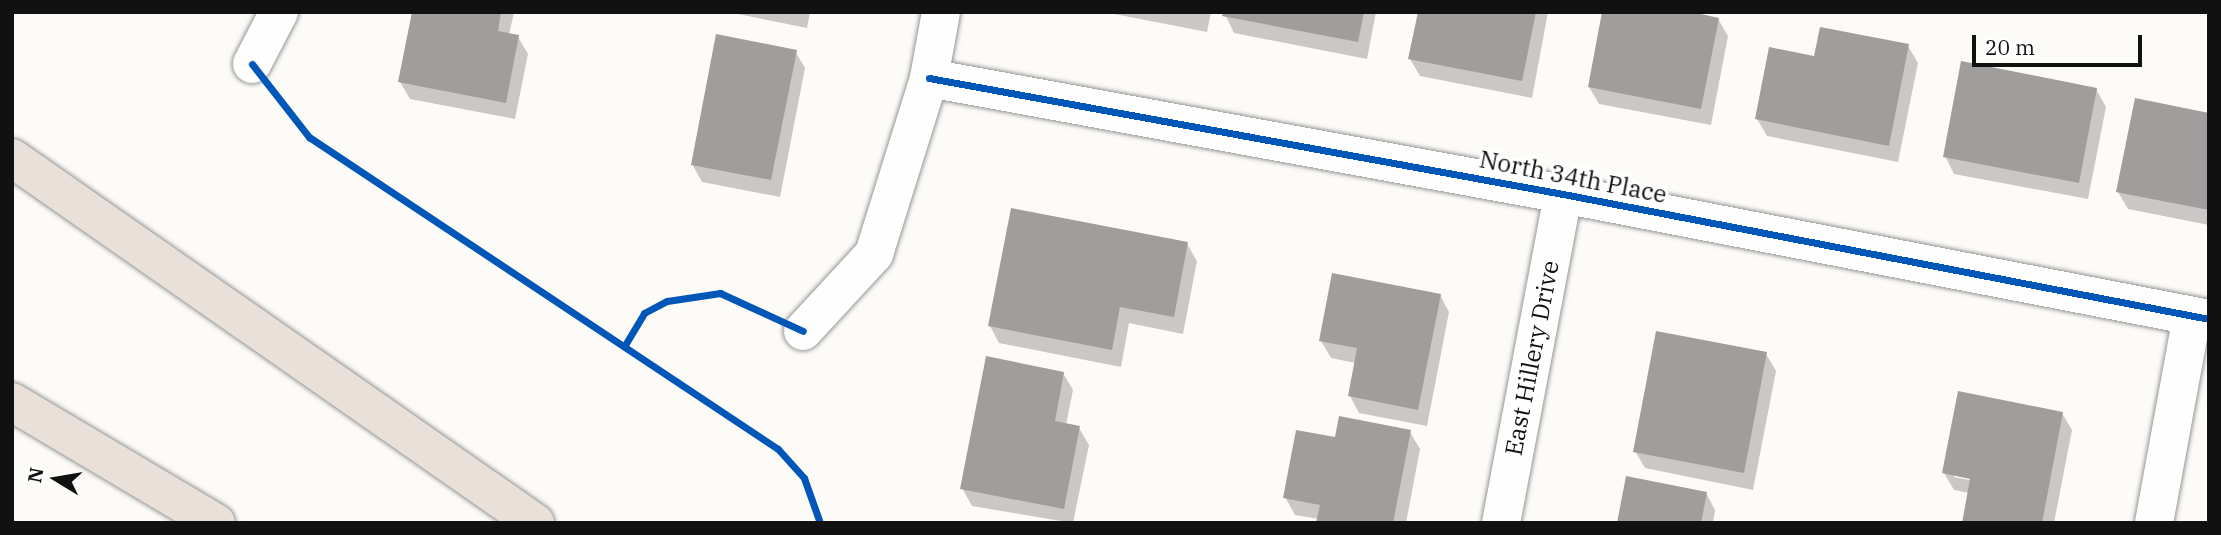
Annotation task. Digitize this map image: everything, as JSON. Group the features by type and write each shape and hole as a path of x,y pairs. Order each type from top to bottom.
{"highway":[{"path":"12,158 535,523"},
{"path":"12,402 216,523"}],"street":[{"path":"252,64 279,12"},
{"path":"803,331 874,254 929,78 941,12"},
{"name":"North 34th Place","path":"929,78 1563,194 2200,318"},
{"name":"East Hillery Drive","path":"1501,523 1563,194"},
{"path":"2154,523 2200,318"}],"building":[{"path":"412,12 501,12 498,31 519,35 506,103 398,82"},
{"path":"1223,12 1364,12 1358,42 1222,16"},
{"path":"1418,12 1536,12 1522,81 1408,59"},
{"path":"1602,12 1692,12 1719,18 1701,109 1588,87"},
{"path":"1820,27 1909,44 1889,146 1755,119 1769,47 1814,56"},
{"path":"716,34 797,50 771,180 691,165"},
{"path":"1961,61 2097,88 2079,183 1943,157"},
{"path":"2135,98 2209,113 2209,210 2116,192"},
{"path":"1011,208 1188,242 1174,317 1120,307 1112,350 988,326"},
{"path":"1332,273 1441,294 1418,410 1348,396 1357,348 1319,341"},
{"path":"1656,331 1767,352 1744,473 1633,452"},
{"path":"986,356 1064,372 1055,421 1080,426 1064,509 960,489"},
{"path":"1958,391 2063,412 2042,523 1962,523 1970,479 1942,473"},
{"path":"1339,416 1411,430 1393,523 1316,523 1320,505 1283,498 1296,430 1335,437"},
{"path":"1626,476 1707,492 1701,523 1617,523"}],"cycle path":[{"path":"252,64 309,137 778,449 804,478 820,523"},
{"path":"929,78 1563,194 2209,319"},
{"path":"625,345 644,313 667,301 720,293 803,331"}]}
